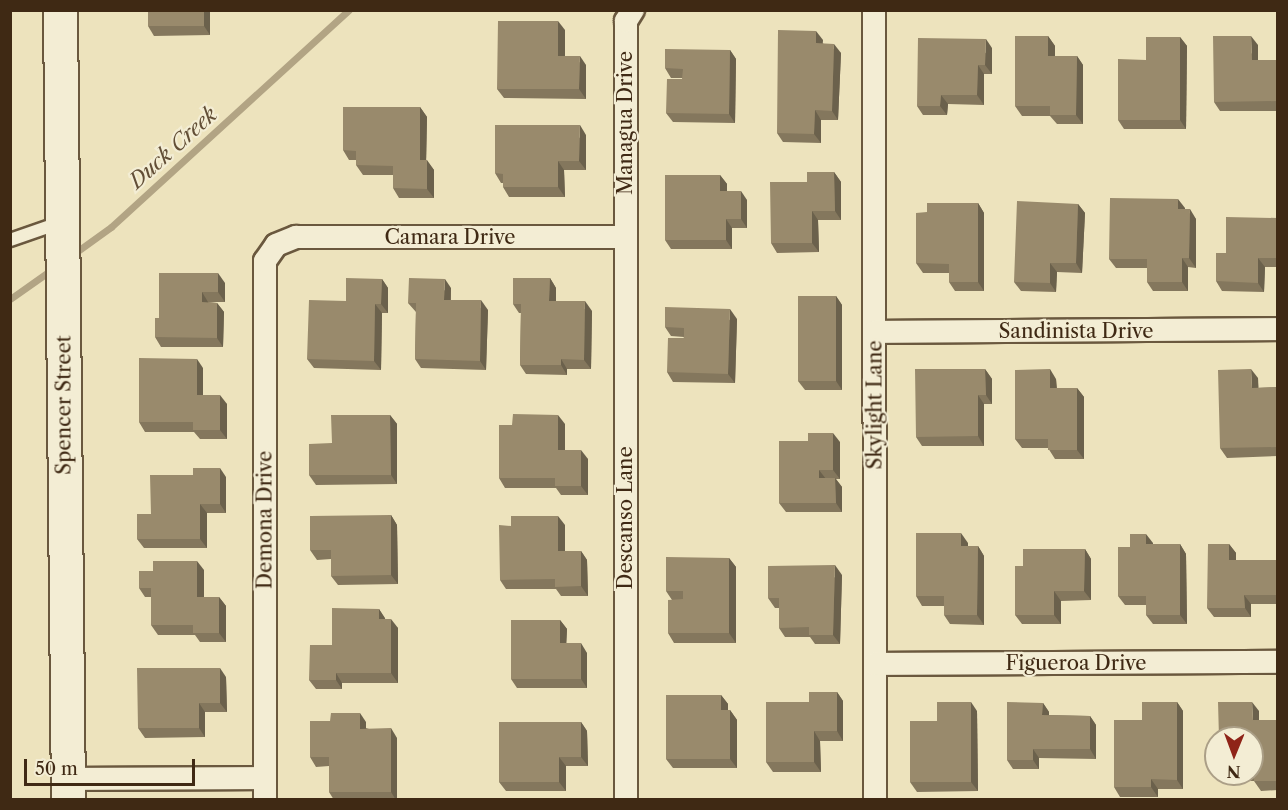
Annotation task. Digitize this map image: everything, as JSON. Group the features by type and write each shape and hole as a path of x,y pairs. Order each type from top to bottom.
{"street":[{"name":"Spencer Street","path":"60,10 68,789"},
{"name":"Managua Drive","path":"625,237 626,21 633,10"},
{"name":"Skylight Lane","path":"874,10 875,800"},
{"name":"Camara Drive","path":"276,245 296,237 625,237"},
{"name":"Descanso Lane","path":"625,237 626,800"},
{"name":"Demona Drive","path":"265,789 265,261 276,245"},
{"name":"Sandinista Drive","path":"875,332 1278,329"},
{"name":"Figueroa Drive","path":"875,664 1278,662"},
{"path":"68,789 265,789"}],"lane":[{"path":"10,240 63,222"}],"building":[{"path":"148,10 204,10 204,26 148,26"},
{"path":"498,21 558,21 558,56 580,56 579,89 497,89"},
{"path":"778,30 816,31 816,43 834,44 832,111 815,110 814,134 777,133"},
{"path":"1015,36 1048,36 1048,56 1077,56 1076,115 1050,115 1050,106 1015,106"},
{"path":"1213,36 1251,36 1252,60 1278,60 1278,101 1214,102"},
{"path":"1146,37 1180,37 1180,120 1118,120 1118,59 1146,60"},
{"path":"918,38 986,39 985,65 978,65 977,95 941,95 940,106 917,106"},
{"path":"665,49 730,50 729,114 666,113 667,79 682,79 683,69 665,68"},
{"path":"343,107 420,107 420,160 427,160 427,189 393,188 393,166 356,165 356,151 343,150"},
{"path":"495,125 580,125 579,161 558,161 558,187 503,187 503,174 495,173"},
{"path":"807,172 834,172 835,211 812,211 812,243 771,243 770,182 807,182"},
{"path":"665,175 720,175 720,191 741,191 741,219 726,219 726,240 665,240"},
{"path":"1110,198 1178,199 1178,209 1190,209 1189,258 1182,258 1182,282 1147,282 1147,259 1109,259"},
{"path":"1017,201 1078,204 1076,263 1050,263 1050,283 1014,282"},
{"path":"927,203 978,203 978,282 949,282 949,264 916,263 916,213 927,212"},
{"path":"1226,217 1278,218 1278,258 1258,258 1258,283 1216,281 1216,253 1226,253"},
{"path":"159,273 218,273 218,292 202,292 202,302 217,303 217,338 155,337 155,318 159,318"},
{"path":"346,278 382,279 381,304 375,304 374,361 307,359 309,300 346,301"},
{"path":"409,278 445,279 444,300 481,300 480,361 415,359 416,303 408,303"},
{"path":"513,278 550,278 549,301 585,301 584,360 561,359 561,365 520,365 521,304 513,304"},
{"path":"798,296 836,296 836,381 798,381"},
{"path":"665,307 730,309 728,374 667,372 668,338 684,338 684,328 665,327"},
{"path":"139,358 197,359 197,395 220,395 220,430 193,430 193,422 139,422"},
{"path":"915,369 985,369 986,395 978,395 978,436 916,437"},
{"path":"1050,369 1050,388 1077,388 1077,450 1048,450 1048,439 1015,439 1015,370"},
{"path":"1251,369 1252,388 1278,387 1278,447 1220,448 1218,370"},
{"path":"513,414 558,415 558,450 581,450 581,486 555,486 555,478 499,478 499,425 512,425"},
{"path":"331,415 390,415 391,475 309,475 309,444 332,443"},
{"path":"808,433 833,433 833,470 819,470 819,478 835,478 836,503 779,503 779,441 808,441"},
{"path":"193,468 220,468 220,504 200,504 200,539 137,539 137,514 151,514 150,475 193,475"},
{"path":"391,515 391,575 331,576 331,550 310,550 310,516"},
{"path":"511,516 558,516 558,551 581,551 581,586 555,587 555,579 500,580 499,525 511,526"},
{"path":"916,533 961,533 961,546 978,546 977,615 944,615 944,596 916,596"},
{"path":"1130,534 1146,534 1146,544 1180,544 1180,615 1146,615 1146,596 1118,596 1118,547 1130,547"},
{"path":"1208,544 1229,544 1229,560 1278,560 1278,595 1244,595 1245,608 1207,608"},
{"path":"1023,549 1085,549 1084,591 1054,591 1054,615 1015,615 1015,566 1023,566"},
{"path":"666,557 729,558 729,633 668,633 668,600 683,599 683,591 666,591"},
{"path":"153,561 197,561 197,597 219,597 219,633 193,633 193,625 151,625 151,588 139,588 139,571 153,571"},
{"path":"835,565 833,635 809,635 809,627 779,628 779,598 768,598 768,566"},
{"path":"332,608 379,609 379,619 391,619 391,673 336,673 336,680 309,680 310,645 332,645"},
{"path":"511,620 560,620 560,643 581,643 581,679 511,679"},
{"path":"137,668 220,668 220,703 199,703 199,728 138,728"},
{"path":"809,692 837,692 837,731 814,731 814,762 766,762 766,702 809,702"},
{"path":"666,695 721,695 721,710 730,710 730,759 666,759"},
{"path":"937,702 971,702 971,782 910,782 910,721 937,721"},
{"path":"1007,702 1043,703 1042,715 1090,716 1090,749 1033,749 1033,760 1007,760"},
{"path":"1142,702 1177,702 1177,780 1151,779 1151,787 1114,787 1114,720 1142,720"},
{"path":"1218,702 1252,702 1253,720 1278,720 1278,781 1264,781 1264,726 1219,726"},
{"path":"331,713 360,713 360,729 391,728 391,792 329,792 329,757 310,757 310,721 330,721"},
{"path":"499,722 581,722 581,757 559,757 559,782 499,782"}],"waterway":[{"name":"Duck Creek","path":"72,255 111,227 349,10"},
{"name":"Duck Creek","path":"10,299 54,268"}]}
